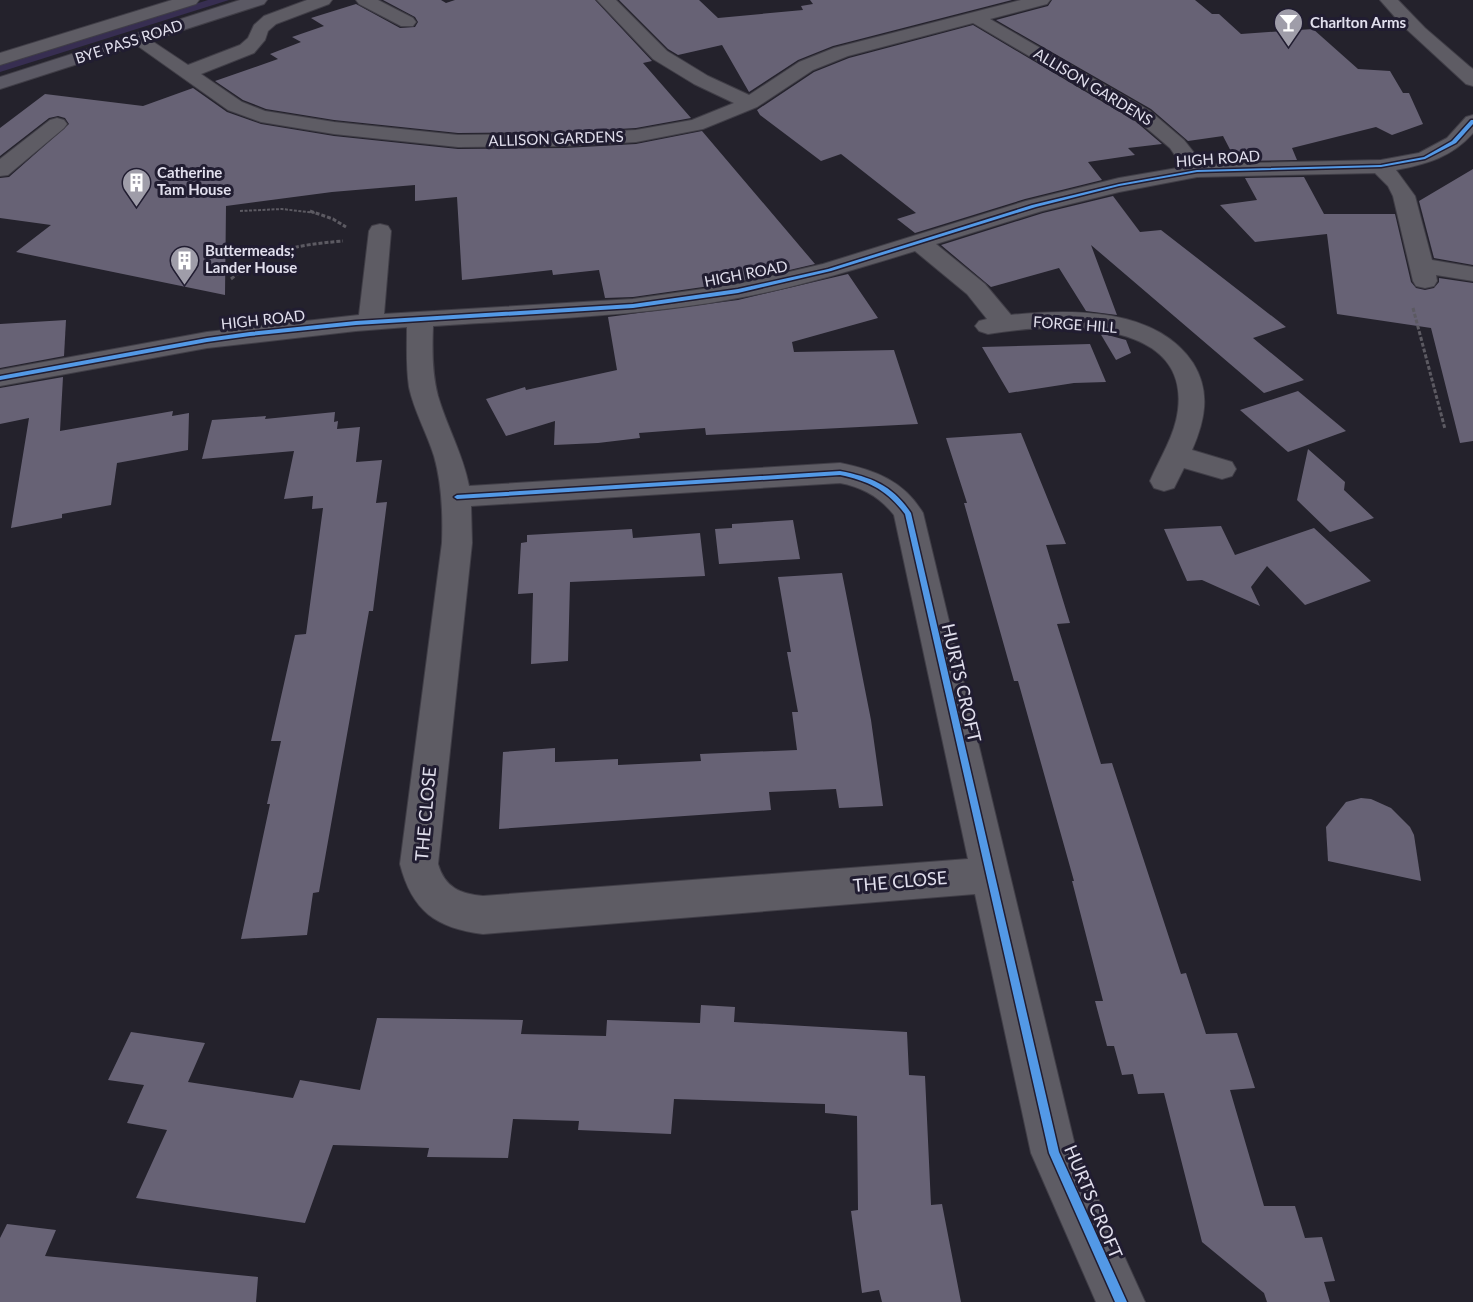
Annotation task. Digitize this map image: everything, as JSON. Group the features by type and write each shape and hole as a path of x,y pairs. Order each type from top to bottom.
{"main road":[{"name":"BYE PASS ROAD","path":"0,83 258,0"}],"street":[{"name":"BYE PASS ROAD","path":"0,59 190,0"},
{"path":"186,73 247,48 256,40 260,29 270,20 323,0"},
{"path":"365,0 407,21"},
{"path":"606,0 665,58 702,80 750,103"},
{"name":"ALLISON GARDENS","path":"136,39 235,106 261,116 334,128 458,141 564,140 636,136 696,125 750,103 800,70 840,52 1041,0"},
{"path":"1389,0 1412,26 1456,61 1473,80"},
{"name":"ALLISON GARDENS","path":"975,17 1143,115 1177,144 1197,171"},
{"name":"HIGH ROAD","path":"0,378 207,340 371,322 621,307 685,299 791,280 920,243 1034,206 1119,185 1197,171 1381,166 1425,158 1454,142 1473,122"},
{"path":"0,170 57,124"},
{"path":"1381,166 1397,183 1404,196 1424,273 1473,274"},
{"path":"371,322 380,234"},
{"name":"FORGE HILL","path":"920,243 976,289 996,324 1056,321 1108,325 1147,335 1160,343 1181,367 1192,391 1191,416 1170,468 1222,469"},
{"name":"THE CLOSE","path":"420,319 422,386 427,406 447,456 457,497 457,543 419,864 430,891 453,910 483,915 989,875"},
{"name":"HURTS CROFT","path":"457,497 840,473 856,476 886,488 908,513 1054,1153 1121,1302"}],"path":[{"path":"240,211 304,208 331,217 346,227 353,240"},
{"path":"231,279 251,261 266,253 295,246 353,240 380,234"},
{"path":"1424,273 1405,278 1445,429"}],"shaded area":[{"path":"208,0 229,0 0,72 0,65"}],"building":[{"path":"383,0 441,0 446,3 455,0 595,0 652,61 643,63 691,118 636,128 565,132 458,133 334,120 266,109 243,100 215,81 278,59 270,54 301,42 292,37 324,26 311,18 356,4 400,28 415,27 418,22 415,17"},
{"path":"619,0 699,0 718,18 803,10 801,6 813,4 810,0 1012,0 833,46 798,60 749,92 722,45 678,55 668,49"},
{"path":"1052,0 1195,0 1212,14 1219,14 1241,34 1313,29 1358,69 1390,71 1403,93 1409,93 1423,124 1392,135 1376,127 1292,148 1297,160 1236,161 1223,136 1188,141 1151,109 996,20 1048,6"},
{"path":"973,25 1135,121 1162,144 1128,148 1135,155 1088,162 1102,180 1025,199 915,233 897,219 916,213 841,154 821,161 760,115 757,110 814,72 849,58"},
{"path":"193,88 227,112 261,124 334,136 458,149 565,148 636,144 702,131 815,264 738,282 633,297 605,298 599,270 553,275 552,270 462,280 457,197 415,201 415,185 332,192 226,206 225,295 16,252 51,225 0,218 0,178 9,177 69,124 65,118 58,116 49,118 0,156 0,128 45,94 143,106"},
{"path":"1473,169 1473,265 1434,258 1419,201"},
{"path":"1304,177 1324,214 1395,214 1411,282 1416,288 1425,290 1434,288 1439,278 1473,283 1473,441 1460,443 1431,328 1337,314 1327,234 1255,242 1220,205 1257,200 1245,178"},
{"path":"1113,196 1140,232 1161,230 1286,327 1253,338 1304,380 1264,393 1091,245 1117,315 1086,311 1059,268 991,287 941,245 1043,213"},
{"path":"848,274 878,318 792,342 794,352 894,350 918,424 706,435 705,428 639,433 640,438 598,443 554,445 555,421 506,436 486,399 525,387 526,390 617,370 608,317 738,300"},
{"path":"66,320 64,356 0,368 0,324"},
{"path":"1100,333 1126,340 1131,353 1116,360"},
{"path":"1090,344 1106,382 1074,383 1009,393 982,347"},
{"path":"63,377 60,431 173,411 172,416 189,413 188,450 117,463 111,505 62,514 62,518 11,528 29,418 0,424 0,388"},
{"path":"1298,391 1346,431 1288,452 1240,410"},
{"path":"335,412 334,422 338,421 337,429 360,427 356,462 382,460 376,503 387,502 373,611 369,611 319,892 313,893 307,935 241,939 281,741 271,741 295,635 306,634 323,508 312,509 313,496 284,499 294,451 202,459 212,420 266,416 265,419"},
{"path":"1021,433 1066,544 1046,545 1070,623 1057,624 1101,764 1112,763 1181,974 1186,973 1206,1034 1237,1033 1255,1088 1230,1090 1264,1206 1295,1206 1305,1238 1322,1237 1335,1281 1324,1282 1330,1302 1267,1302 1264,1293 1202,1242 1164,1093 1138,1094 1133,1074 1122,1075 1114,1046 1107,1046 1095,1001 1103,1001 1072,881 1074,881 1018,681 1014,681 964,503 967,503 946,438"},
{"path":"1308,449 1345,482 1344,490 1374,518 1330,532 1297,500"},
{"path":"793,520 800,559 719,564 715,529 732,528 732,524"},
{"path":"1221,526 1235,555 1314,528 1371,581 1305,605 1267,566 1251,587 1260,606 1202,580 1187,581 1164,529"},
{"path":"632,529 633,538 700,533 705,576 570,582 568,661 531,664 533,593 518,594 521,543 527,542 527,535"},
{"path":"842,573 871,720 883,806 839,808 836,789 769,792 771,810 499,829 503,752 555,748 555,762 618,759 618,765 701,761 700,754 797,750 792,712 798,712 787,652 791,652 778,577"},
{"path":"1361,798 1371,799 1391,808 1410,827 1414,835 1421,881 1328,861 1326,827 1346,802"},
{"path":"701,1005 735,1007 734,1022 907,1032 909,1075 925,1076 931,1205 942,1204 961,1302 882,1302 879,1290 862,1293 851,1211 858,1210 857,1116 825,1113 825,1104 674,1099 671,1134 578,1130 579,1121 513,1119 508,1158 427,1157 429,1148 333,1145 305,1223 136,1198 167,1130 127,1123 144,1085 108,1080 131,1032 205,1043 188,1082 293,1098 300,1080 360,1090 377,1018 523,1020 521,1034 606,1036 607,1020 700,1023"},
{"path":"7,1224 56,1230 45,1256 258,1277 256,1302 0,1302 0,1238"}],"cycle path":[{"path":"0,378 250,334 356,323 633,306 738,291 829,270 1034,206 1119,185 1197,171 1381,166 1425,158 1454,142 1473,121"},
{"path":"457,497 840,473 879,485 901,504 908,513 1054,1153 1121,1302"}],"place":[{"name":"Charlton Arms","path":"1289,48"},
{"name":"Catherine Tam House","path":"136,208"},
{"name":"Buttermeads; Lander House","path":"184,286"}]}
